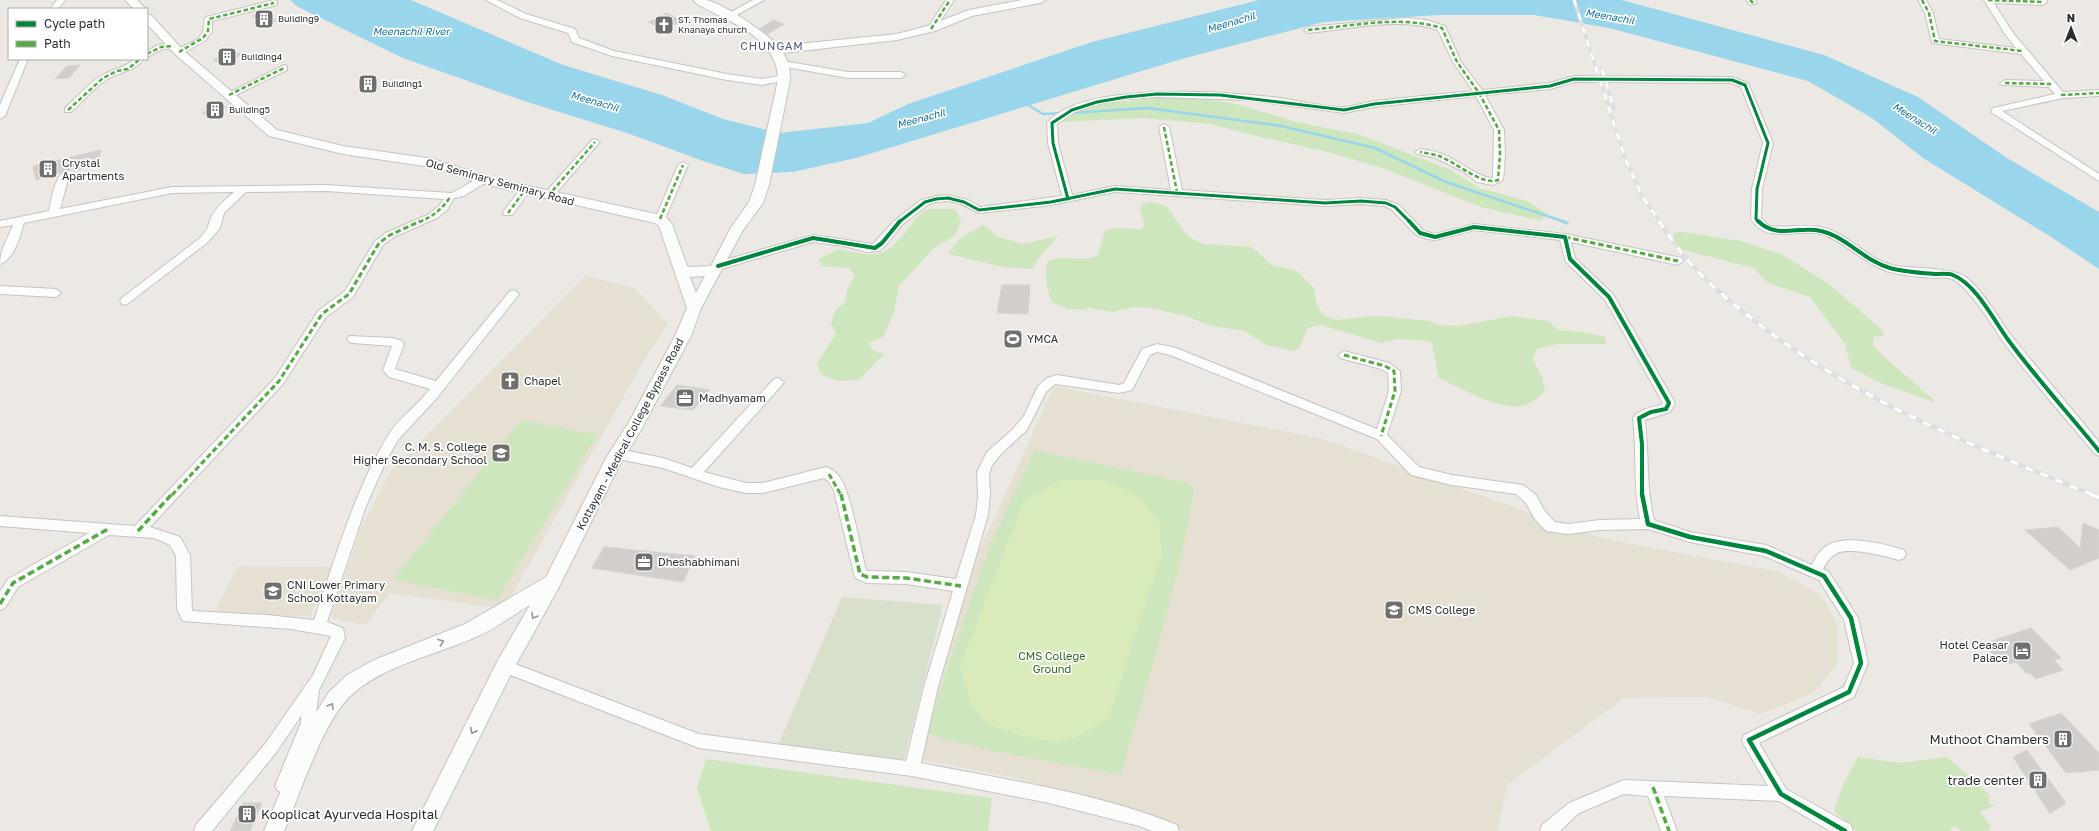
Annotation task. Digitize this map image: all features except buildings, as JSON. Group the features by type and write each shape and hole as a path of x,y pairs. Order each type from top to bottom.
{"main road":[{"path":"131,0 139,8"},
{"name":"Kottayam - Medical College Bypass Road","path":"422,831 505,666 553,582 618,454 683,336 694,308 709,283 737,229 756,203 762,185 784,79 783,64 775,50 763,38 699,0"},
{"path":"775,50 897,38 931,28 969,13 1040,0"},
{"name":"Old Seminary Seminary Road","path":"148,18 176,49 274,133 342,150 433,163 484,180 548,196 660,219"},
{"path":"660,219 665,224 679,269 694,308"},
{"path":"679,269 690,272 716,268"},
{"path":"276,828 316,731 336,698 350,685 381,666 472,630 553,582"}],"street":[{"path":"55,8 62,0"},
{"path":"490,0 523,16 572,31 575,40 612,53 727,77 762,82 784,79"},
{"path":"728,16 760,0"},
{"path":"931,28 936,18 950,0"},
{"path":"1922,0 1928,13 1936,42 2022,51"},
{"path":"1988,0 2009,34 2022,51 2061,95"},
{"path":"1988,0 2043,2"},
{"path":"148,54 161,47 176,49 205,37 208,31 207,25 209,19 274,3"},
{"path":"1308,30 1406,21 1437,25 1442,28 1457,62 1479,93 1498,130 1500,154 1498,180 1493,182 1481,180 1467,170 1439,156 1420,152"},
{"path":"0,116 24,60"},
{"path":"68,110 103,78 117,71 128,69 139,60"},
{"path":"783,64 848,75 901,75"},
{"path":"229,95 284,68"},
{"path":"1068,199 1053,143 1052,123 1066,112 1111,99 1179,94 1273,100 1324,108 1352,109 1374,104 1543,87 1574,79 1732,80 1745,85 1768,143 1757,189 1756,218 1766,228 1782,231 1819,230 1833,234 1872,262 1890,268 1934,274 1951,274 1962,280 1982,302 2009,342 2099,451"},
{"path":"2005,83 2051,84"},
{"path":"2099,93 2061,95 2057,98 1996,110 1996,112 2099,178"},
{"path":"1164,127 1177,192"},
{"path":"548,196 595,142"},
{"path":"660,219 683,165"},
{"path":"54,213 59,189 64,176"},
{"path":"0,224 172,190 326,188 451,196 460,194 484,180"},
{"path":"126,301 204,240 215,228 214,223 221,210 244,189"},
{"path":"716,268 813,238 844,242 867,248 875,248 882,243 898,223 925,202 936,199 948,198 964,202 979,210 1068,199 1115,189 1325,203 1361,201 1386,203 1395,207 1420,233 1426,236 1436,237 1474,227 1565,237 1678,260"},
{"path":"508,213 525,190"},
{"path":"138,531 279,381 307,334 322,314 349,294 379,243 390,234 433,216 446,204 451,196"},
{"path":"0,260 11,246 20,219"},
{"path":"1565,237 1570,259 1609,297 1669,403 1666,409 1651,412 1639,418 1642,444 1642,498 1648,524"},
{"path":"0,290 56,293"},
{"path":"319,626 348,535 369,483 395,435 432,397 436,389 514,294"},
{"path":"353,339 393,342 398,344 389,370 393,374 433,384 436,389"},
{"path":"912,769 931,687 982,515 984,496 982,474 991,455 1018,432 1028,420 1043,386 1048,381 1057,379 1119,389 1128,387 1146,352 1157,348 1172,351 1204,363 1381,436 1415,471 1452,480 1519,489 1531,498 1538,514 1551,527 1568,529 1600,525 1648,524 1690,537 1766,550 1824,576 1850,618 1861,663 1849,692 1749,740 1781,794"},
{"path":"1344,355 1385,366 1394,372 1395,391 1381,436"},
{"path":"695,473 778,382"},
{"path":"618,454 663,463 719,482 746,488 763,488 826,472 834,479 840,490 860,574 867,577 906,578 961,586"},
{"path":"0,521 155,533 175,541 182,555 184,609 188,617 319,626 333,628 338,632 338,638 318,680 310,703 308,723 281,792 276,828"},
{"path":"0,604 13,582 108,529"},
{"path":"1815,572 1821,559 1834,548 1851,546 1884,550 1899,554"},
{"path":"505,666 699,741 912,769 1056,798 1139,818 1171,831"},
{"path":"202,831 270,749 318,680"},
{"path":"1548,831 1574,808 1624,787 1781,794 1845,831"},
{"path":"1653,788 1669,831"}],"shaded area":[{"name":"C. M. S. College Higher Secondary School","path":"585,276 635,288 668,324 642,364 504,609 389,593 366,625 331,618 360,530 389,473"},
{"name":"CMS College","path":"1054,386 1323,439 1600,538 1775,571 1820,594 1838,626 1837,664 1814,693 1760,714 1708,697 1624,698 1507,785 1497,831 1185,831 1013,777 917,759 968,576"},
{"name":"CNI Lower Primary School Kottayam","path":"238,566 333,567 310,616 213,615"}],"green space":[{"path":"1165,97 1205,98 1236,104 1300,123 1358,134 1451,170 1479,188 1527,201 1547,213 1541,221 1481,207 1385,169 1328,152 1211,124 1144,118 1059,122 1067,112 1099,104"},
{"path":"1151,202 1163,205 1169,209 1184,232 1194,240 1204,244 1250,247 1258,252 1271,265 1297,271 1314,288 1317,306 1325,316 1336,320 1374,316 1429,321 1440,325 1458,326 1512,316 1548,321 1559,330 1583,332 1605,337 1606,344 1558,344 1536,349 1533,360 1542,376 1545,391 1530,403 1520,406 1508,406 1471,394 1439,378 1432,343 1420,340 1397,339 1381,343 1321,325 1307,328 1300,347 1293,351 1266,345 1245,331 1211,326 1186,316 1151,308 1133,307 1112,312 1090,308 1083,310 1068,309 1051,302 1046,282 1048,261 1061,258 1087,259 1098,255 1105,230 1114,228 1143,229 1144,222 1140,209 1143,203"},
{"path":"928,209 955,209 961,222 955,235 932,250 899,286 894,312 883,337 869,343 872,350 884,354 859,380 837,381 821,374 817,363 836,334 831,323 835,311 845,302 847,290 855,275 849,268 822,266 818,259 840,249 864,254 881,253 888,249 903,235 918,215"},
{"path":"983,225 990,229 996,236 1023,244 1058,236 1037,260 1033,269 1002,267 949,254 959,240"},
{"path":"1682,232 1741,241 1781,254 1829,284 1882,330 1884,336 1874,337 1873,345 1883,356 1934,400 1934,402 1880,383 1851,368 1845,344 1810,297 1768,283 1754,268 1683,250 1673,239 1675,233"},
{"path":"521,420 598,435 497,600 393,580"},
{"name":"CMS College Ground","path":"1034,450 1189,483 1194,489 1180,561 1162,633 1121,775 993,751 927,734 951,656 990,545"},
{"name":"CMS College Ground","path":"1061,480 1102,480 1135,493 1159,521 1162,555 1108,719 1075,738 1057,742 1023,736 987,724 972,707 960,667 1024,500"},
{"path":"842,597 943,605 903,763 777,748"},
{"path":"1858,757 1900,763 1947,757 1990,795 1988,802 1994,806 1980,812 1991,827 1988,831 1961,831 1954,826 1950,831 1856,831 1834,811 1844,782"},
{"path":"706,759 992,798 988,831 711,831 697,788"}],"water":[{"name":"Meenachil River","path":"290,0 411,0 563,65 662,95 723,119 779,133 868,123 908,104 1092,42 1259,0 1622,0 1824,55 1918,97 2007,158 2099,212 2099,269 2048,235 1923,158 1872,118 1808,81 1609,28 1534,15 1440,15 1323,22 1178,60 856,158 793,172 744,174 703,161 627,133 527,102 403,58 298,7"}],"waterway":[{"path":"1028,105 1043,114 1064,113"},
{"path":"1071,113 1148,108 1281,126 1375,148 1446,182 1565,222"},
{"path":"1562,221 1567,223"}],"railway":[{"path":"1574,0 1625,158 1642,196 1660,222"},
{"path":"1602,69 1614,109"},
{"path":"1659,221 1677,248 1697,271 1716,289 1755,321 1834,375 1875,398 1961,440 2093,495"},
{"path":"2090,494 2099,498"}],"marked path":[{"path":"931,29 950,0"},
{"path":"1750,0 1753,3"},
{"path":"1922,0 1929,13 1935,41 2022,51"},
{"path":"1988,0 2043,2"},
{"path":"179,52 200,41 206,35 208,31 209,19 274,3"},
{"path":"1308,30 1406,21 1426,23 1442,28 1457,62 1479,93 1499,130 1500,154 1498,180 1493,182 1481,180 1467,170 1439,156 1420,152"},
{"path":"148,54 161,47 173,46"},
{"path":"68,110 103,78 117,71 128,69 139,60"},
{"path":"229,95 284,68"},
{"path":"2005,83 2051,84"},
{"path":"2061,95 2099,93"},
{"path":"1164,127 1177,192"},
{"path":"548,196 595,142"},
{"path":"660,219 683,165"},
{"path":"508,213 525,190"},
{"path":"138,531 279,381 322,314 349,294 379,243 390,235 433,216 443,208 451,196"},
{"path":"1565,237 1678,261"},
{"path":"1344,355 1385,366 1394,371 1395,391 1381,436"},
{"path":"829,474 840,491 860,574 867,577 906,578 961,586"},
{"path":"0,604 13,583 108,529"},
{"path":"1653,787 1669,831"}],"cycle path":[{"path":"1068,199 1053,143 1052,123 1072,110 1097,102 1157,94 1220,95 1282,101 1334,110 1344,110 1374,104 1550,86 1574,79 1732,80 1745,85 1768,143 1757,189 1756,219 1766,229 1781,231 1819,230 1833,234 1872,261 1890,268 1934,274 1951,274 1962,280 1982,302 2009,341 2099,451"},
{"path":"718,266 813,238 844,242 867,248 875,248 882,243 898,223 925,202 936,199 948,198 964,202 979,210 1051,202 1115,189 1325,203 1361,201 1386,203 1395,207 1420,233 1427,236 1435,237 1474,227 1565,237 1570,259 1609,297 1669,403 1666,409 1651,412 1639,418 1642,444 1642,499 1648,524 1690,537 1766,551 1824,576 1851,618 1861,663 1849,692 1749,740 1781,794 1845,831"}],"place":[{"name":"Building9","path":"264,19"},
{"name":"ST. Thomas Knanaya church","path":"664,25"},
{"name":"Building4","path":"227,57"},
{"name":"Building1","path":"368,84"},
{"name":"Building5","path":"215,110"},
{"name":"Crystal Apartments","path":"48,169"},
{"name":"YMCA","path":"1013,339"},
{"name":"Chapel","path":"510,381"},
{"name":"Madhyamam","path":"685,398"},
{"name":"C. M. S. College Higher Secondary School","path":"501,453"},
{"name":"Dheshabhimani","path":"644,562"},
{"name":"CNI Lower Primary School Kottayam","path":"273,591"},
{"name":"CMS College","path":"1394,610"},
{"name":"Hotel Ceasar Palace","path":"2022,651"},
{"name":"Muthoot Chambers","path":"2063,739"},
{"name":"trade center","path":"2038,780"},
{"name":"Kooplicat Ayurveda Hospital","path":"247,814"}],"district":[{"name":"CHUNGAM","path":"772,46"}],"water label":[{"name":"Meenachil","path":"1610,16"},
{"name":"Meenachil","path":"1231,22"},
{"name":"Meenachil","path":"595,101"},
{"name":"Meenachil","path":"921,118"},
{"name":"Meenachil","path":"1915,118"}]}
